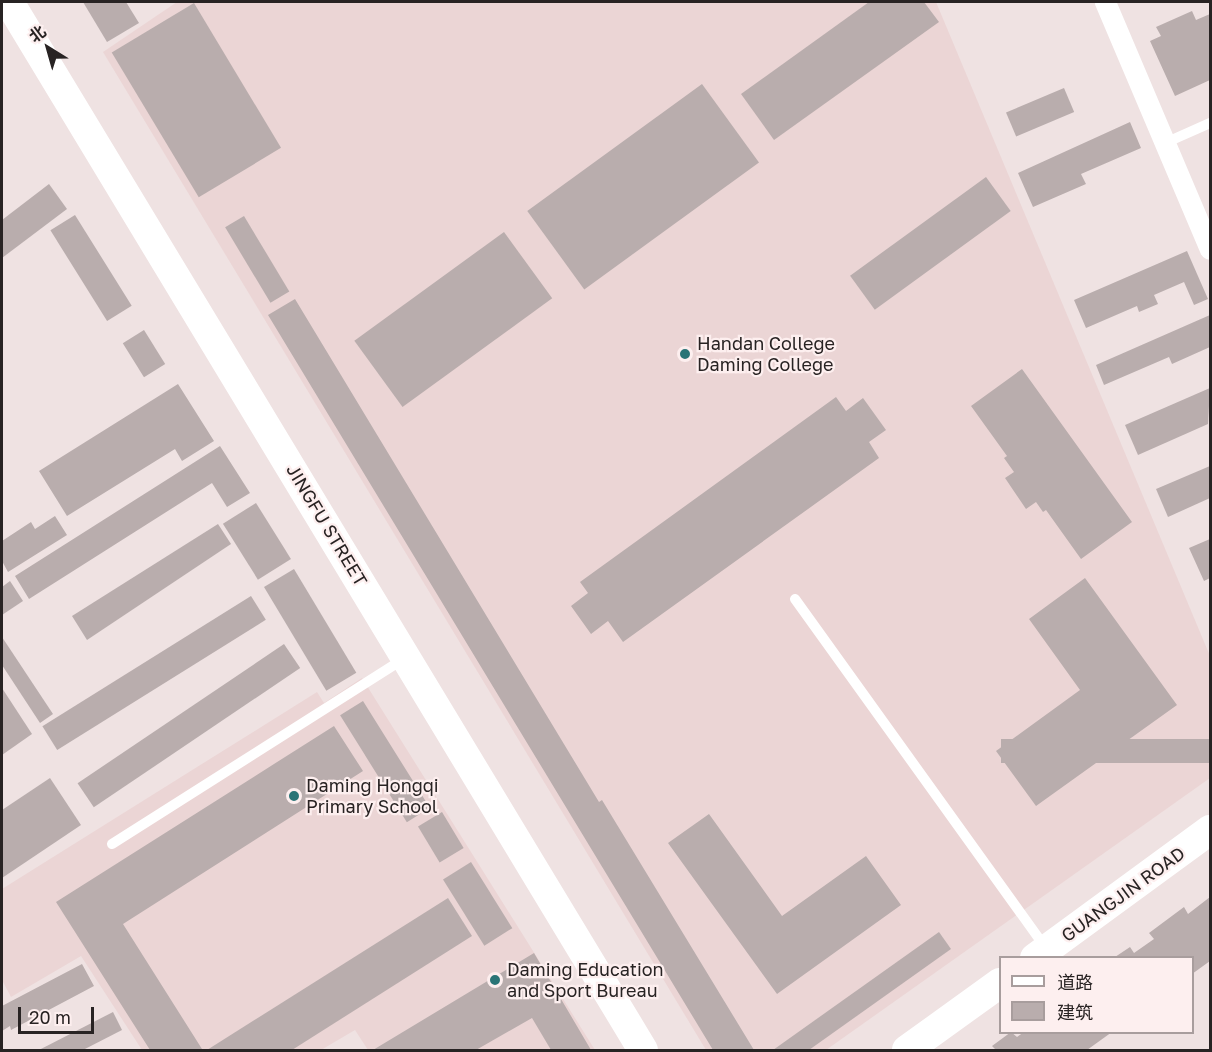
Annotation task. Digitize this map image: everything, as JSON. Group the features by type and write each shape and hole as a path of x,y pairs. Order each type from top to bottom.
{"street":[{"name":"JINGFU STREET","path":"9,2 643,1050"},
{"path":"1105,2 1210,249"},
{"name":"GUANGJIN ROAD","path":"1041,953 1210,830"},
{"path":"908,1050 999,984"}],"lane":[{"path":"1166,143 1210,123"},
{"path":"795,599 1041,953"},
{"path":"112,844 407,657"}],"shaded area":[{"name":"Handan College Daming College","path":"177,2 936,2 1210,656 1210,778 826,1050 706,1050 103,52"},
{"name":"Daming Hongqi Primary School","path":"362,678 595,1050 368,1050 355,1030 321,1050 142,1050 81,956 11,997 2,980 2,889 317,692 324,703"}],"building":[{"path":"83,2 126,2 139,23 107,42"},
{"path":"869,2 924,2 939,22 774,140 741,94"},
{"path":"194,3 281,148 199,197 112,52"},
{"path":"1192,11 1196,20 1210,14 1210,80 1175,96 1150,41 1161,36 1156,27"},
{"path":"702,84 759,162 584,289 527,211"},
{"path":"1064,88 1074,112 1016,137 1006,113"},
{"path":"1130,122 1141,148 1081,174 1086,184 1033,207 1018,173"},
{"path":"986,177 1011,211 875,310 850,276"},
{"path":"49,184 67,209 2,258 2,220"},
{"path":"75,215 132,306 107,321 50,230"},
{"path":"244,216 289,291 270,303 225,227"},
{"path":"504,232 552,298 403,407 354,341"},
{"path":"1187,251 1208,299 1194,305 1184,282 1154,295 1158,304 1139,312 1137,306 1086,328 1074,300"},
{"path":"295,299 599,802 602,800 754,1050 713,1050 268,315"},
{"path":"1210,315 1210,347 1172,364 1169,357 1104,385 1096,365"},
{"path":"144,330 165,364 144,377 123,343"},
{"path":"1022,369 1132,522 1081,559 1046,510 1043,512 1036,502 1026,509 1005,478 1014,472 1004,458 1007,456 971,406"},
{"path":"178,384 214,441 182,461 175,449 67,516 39,471"},
{"path":"1210,388 1208,424 1138,455 1125,425"},
{"path":"836,397 846,411 863,398 886,430 869,442 879,458 623,642 608,621 591,634 571,606 588,593 580,582"},
{"path":"220,446 250,493 227,507 212,483 29,599 15,576"},
{"path":"1210,466 1210,498 1168,517 1156,489"},
{"path":"256,503 291,559 258,580 223,524"},
{"path":"55,516 67,535 8,572 2,561 2,541 31,522 35,529"},
{"path":"218,524 231,544 87,640 72,616"},
{"path":"1210,539 1210,578 1204,581 1189,548"},
{"path":"294,569 356,673 326,691 264,587"},
{"path":"1085,578 1177,705 1036,806 996,751 1080,690 1029,619"},
{"path":"10,581 23,601 2,615 2,587"},
{"path":"251,596 266,620 57,750 42,726"},
{"path":"2,637 53,714 40,723 2,665"},
{"path":"284,644 300,668 94,807 78,783"},
{"path":"2,688 32,734 2,755"},
{"path":"363,701 430,808 407,822 340,715"},
{"path":"334,726 363,771 123,924 202,1049 150,1050 56,902"},
{"path":"1001,739 1210,739 1210,763 1001,763"},
{"path":"50,778 81,825 2,878 2,810"},
{"path":"442,812 464,848 440,862 418,826"},
{"path":"709,814 782,916 866,856 901,905 777,994 668,843"},
{"path":"471,862 512,928 484,946 443,879"},
{"path":"1210,897 1210,961 1194,973 1194,956 1116,956 1130,947 1134,953 1154,939 1149,933 1184,907 1188,914"},
{"path":"448,898 472,936 292,1050 207,1050"},
{"path":"939,932 951,949 809,1050 773,1050"},
{"path":"534,953 591,1050 551,1050 532,1018 476,1050 373,1050"},
{"path":"82,964 94,986 11,1030 10,1026 2,1031 2,1006"},
{"path":"113,1012 122,1030 83,1050 39,1050"},
{"path":"1008,1034 1017,1037 1021,1034 1109,1034 1087,1050 996,1050 992,1046"}],"place":[{"name":"Handan College Daming College","path":"685,354"},
{"name":"Daming Hongqi Primary School","path":"294,796"},
{"name":"Daming Education and Sport Bureau","path":"495,980"}]}
